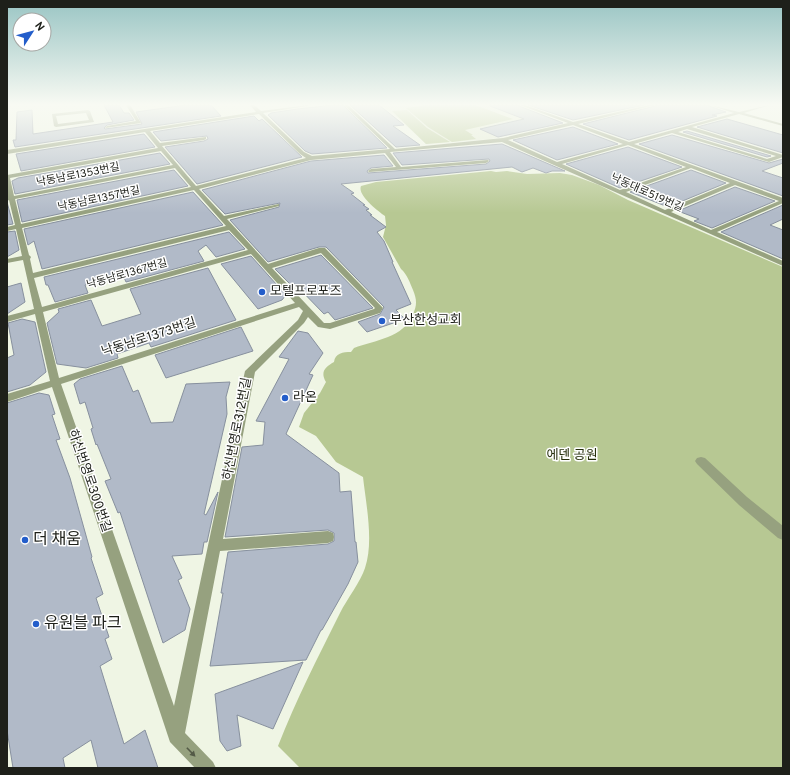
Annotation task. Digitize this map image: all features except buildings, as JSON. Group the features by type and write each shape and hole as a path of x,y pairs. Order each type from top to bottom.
{"street":[{"path":"7,152 78,141"},
{"path":"156,141 195,188 303,308 321,325 330,326 377,311 379,308 322,250 267,267"},
{"path":"7,177 189,141"},
{"path":"290,141 302,153 311,158"},
{"path":"385,141 394,150"},
{"name":"낙동남로1357번길","path":"7,229 195,188 311,158 490,141"},
{"name":"낙동대로519번길","path":"506,141 783,264"},
{"path":"619,141 783,200"},
{"path":"555,164 631,141"},
{"path":"703,141 767,161 781,156 732,141"},
{"path":"387,151 400,168"},
{"path":"372,171 486,161"},
{"name":"낙동남로1353번길","path":"9,198 177,166"},
{"path":"620,192 690,167"},
{"name":"하신번영로300번길","path":"7,177 9,198 20,226 56,382 176,736 207,768"},
{"path":"665,212 734,183"},
{"path":"712,232 783,200"},
{"path":"223,218 277,205"},
{"path":"31,276 231,227"},
{"name":"낙동남로1367번길","path":"7,319 252,251"},
{"path":"7,261 26,256"},
{"name":"낙동남로1373번길","path":"7,398 303,308"},
{"name":"하신번영로312번길","path":"176,736 250,371 301,321 303,308"},
{"path":"701,460 743,501 783,534"},
{"path":"214,545 328,537"}],"shaded area":[{"path":"423,141 463,141 426,144"}],"green space":[{"path":"423,141 450,142 426,144"},
{"name":"에덴 공원","path":"491,171 507,171 527,174 560,173 572,175 599,185 628,200 783,267 783,768 300,768 278,746 315,662 340,613 363,573 368,558 369,547 363,477 336,462 316,436 299,427 304,413 320,393 326,382 323,375 324,370 334,362 336,357 342,353 351,352 354,348 380,340 396,333 409,322 416,305 413,290 408,279 383,237 386,225 385,216 373,207 365,198 362,194 361,186 376,182"}],"place":[{"name":"모텔프로포즈","path":"262,292"},
{"name":"부산한성교회","path":"382,321"},
{"name":"라온","path":"285,398"},
{"name":"더 채움","path":"25,540"},
{"name":"유원블 파크","path":"36,624"}]}
